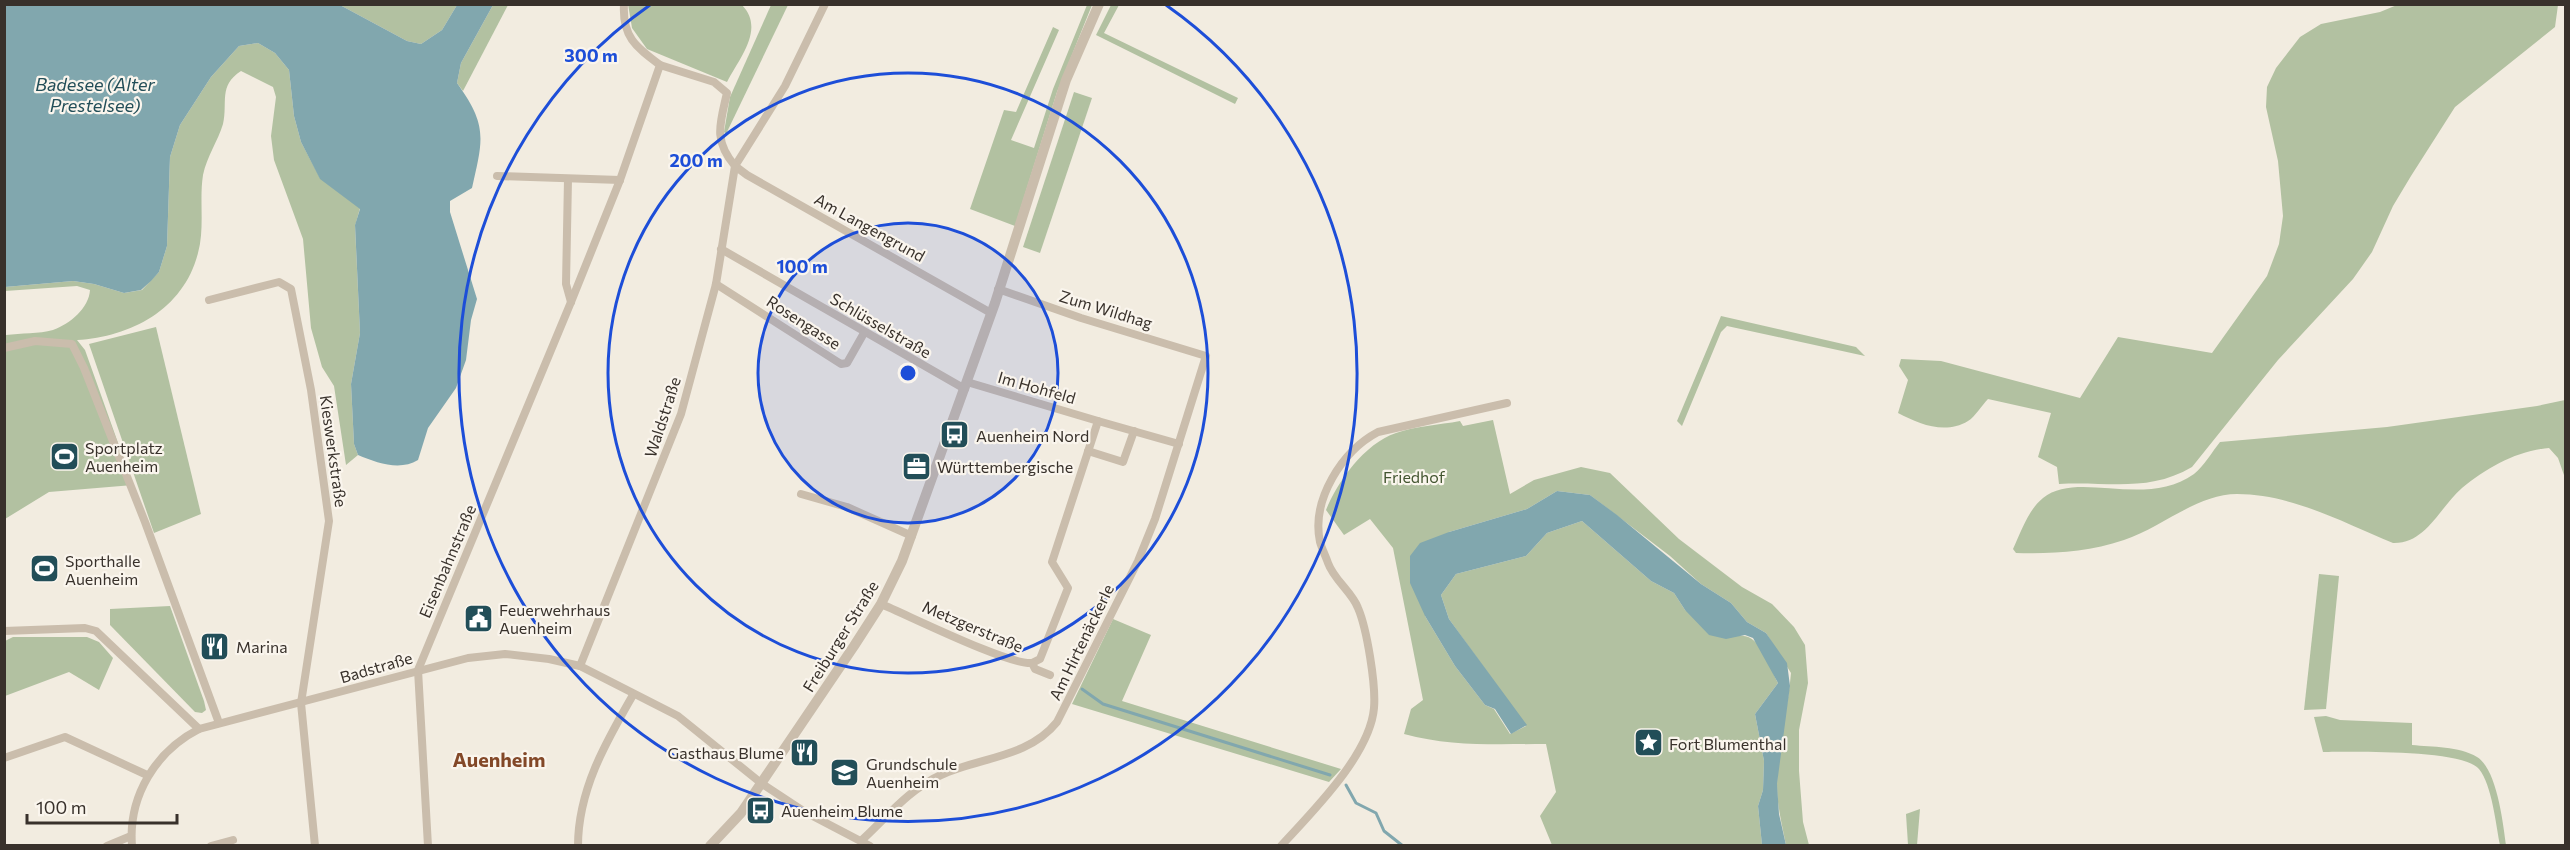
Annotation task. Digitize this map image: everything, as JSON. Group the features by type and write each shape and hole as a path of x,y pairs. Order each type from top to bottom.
{"street":[{"path":"624,4 626,30 641,50 660,65 714,82 727,93 719,128 720,142 725,154 735,166"},
{"name":"Waldstraße","path":"580,666 676,428 716,284 735,166 785,86 825,4"},
{"name":"Freiburger Straße","path":"710,846 741,813 881,604 912,536 991,313 1066,80 1099,4"},
{"name":"Eisenbahnstraße","path":"428,846 418,670 620,180 660,65"},
{"name":"Am Langengrund","path":"735,166 991,313"},
{"path":"497,176 620,180"},
{"path":"568,179 566,284 571,302"},
{"name":"Schlüsselstraße","path":"722,249 864,333 966,386"},
{"name":"Kieswerkstraße","path":"209,300 279,282 291,289 311,390 329,521 301,703"},
{"name":"Rosengasse","path":"716,284 841,364 847,363 864,333"},
{"name":"Zum Wildhag","path":"998,290 1206,356"},
{"path":"4,348 35,341 72,344 84,368 145,522 219,723"},
{"name":"Am Hirtenäckerle","path":"866,843 916,788 942,774 1010,754 1047,735 1058,722 1138,561 1155,519 1206,356"},
{"name":"Im Hohfeld","path":"966,386 1179,444"},
{"path":"1281,846 1358,753 1374,709 1370,664 1358,608 1332,571 1320,544 1319,517 1330,484 1356,448 1378,432 1507,403"},
{"path":"1032,663 1040,659 1068,588 1052,562 1098,421"},
{"path":"1088,451 1123,462 1134,431"},
{"path":"801,494 847,507 912,536"},
{"name":"Metzgerstraße","path":"881,604 1014,660 1032,663 1035,669 1050,675"},
{"path":"4,631 85,628 96,631 198,729"},
{"name":"Badstraße","path":"131,841 135,811 147,775 164,752 181,738 198,729 418,670 468,658 505,654 549,658 580,666 678,716 761,783 805,812 866,843"},
{"path":"578,846 579,813 600,753 633,695"},
{"path":"301,703 315,846"},
{"path":"4,758 65,737 147,775"},
{"path":"211,846 233,840"},
{"path":"108,846 131,841"}],"green space":[{"path":"628,4 742,5 748,14 751,33 744,53 727,82 647,49 632,28"},
{"path":"340,5 457,5 442,30 421,44 407,41"},
{"path":"493,5 508,5 463,91 457,83 461,63"},
{"path":"771,5 788,5 726,134 724,132 730,97"},
{"path":"1087,5 1092,5 1057,92 1015,226 970,209 1004,110 1016,112 1053,27 1059,30 1011,140 1034,148 1053,89"},
{"path":"1111,5 1119,5 1104,33 1238,98 1235,104 1096,35"},
{"path":"2397,5 2558,5 2555,27 2455,107 2393,206 2372,252 2353,279 2278,360 2192,467 2176,475 2143,483 2059,484 2057,467 2038,457 2051,413 1988,399 1968,421 1941,428 1923,424 1898,413 1908,380 1899,366 1901,359 1941,361 2080,398 2118,337 2212,353 2267,276 2279,244 2283,216 2278,161 2266,107 2267,87 2276,68 2300,37 2321,24 2380,12"},
{"path":"258,43 275,53 289,70 294,116 301,142 320,178 360,208 355,226 360,333 351,384 354,444 358,455 346,465 334,386 322,367 311,328 303,239 274,160 271,136 276,97 273,87 241,71 229,83 225,95 223,124 203,175 200,243 191,273 181,290 168,304 135,326 97,338 77,340 85,350 133,485 49,492 5,519 6,335 42,332 59,327 78,314 89,297 90,290 77,286 5,291 5,287 73,281 94,284 124,293 142,290 159,272 167,246 170,157 180,125 211,77 239,46"},
{"path":"1074,92 1092,98 1040,253 1023,247"},
{"path":"1721,316 1856,347 1865,356 1727,326 1721,332 1682,426 1677,421"},
{"path":"156,327 201,514 154,533 89,344"},
{"path":"2565,400 2565,478 2558,458 2549,448 2514,457 2492,467 2462,488 2423,531 2404,542 2393,543 2298,504 2257,495 2237,494 2222,495 2193,505 2138,535 2111,544 2084,550 2057,552 2016,553 2013,549 2033,509 2043,498 2058,490 2074,487 2155,489 2175,484 2198,471 2220,442 2387,427"},
{"name":"Friedhof","path":"1493,420 1510,494 1534,480 1581,467 1610,473 1679,539 1742,587 1772,604 1794,627 1805,645 1808,683 1799,730 1799,771 1803,822 1809,845 1786,845 1781,823 1777,771 1791,673 1766,633 1747,622 1731,603 1701,584 1670,556 1590,495 1557,491 1527,509 1449,532 1425,616 1455,666 1485,705 1494,709 1510,734 1526,726 1449,619 1441,595 1456,574 1526,556 1547,533 1582,521 1651,581 1674,593 1685,610 1739,636 1746,636 1753,640 1763,652 1778,683 1755,714 1764,761 1763,790 1758,806 1762,845 1552,845 1540,816 1556,792 1546,744 1457,743 1404,734 1411,709 1423,700 1393,548 1370,519 1344,535 1326,510 1345,476 1363,455 1384,438 1419,427 1460,421 1463,426"},
{"path":"2319,574 2339,576 2326,709 2304,710"},
{"path":"170,606 204,701 206,710 202,713 195,712 110,625 110,609"},
{"path":"1113,619 1151,635 1122,701 1341,769 1329,782 1072,704"},
{"path":"13,637 87,637 99,642 113,658 99,690 69,672 5,696 5,641"},
{"path":"2326,716 2340,720 2412,723 2412,745 2454,749 2477,757 2484,763 2494,784 2506,845 2500,845 2490,795 2479,769 2469,763 2429,755 2323,752 2314,717"},
{"path":"1920,809 1917,845 1908,845 1906,814"}],"water":[{"name":"Badesee (Alter Prestelsee)","path":"5,4 340,5 407,41 421,44 442,30 457,5 493,5 461,63 457,83 478,122 479,157 472,188 450,201 450,212 477,299 471,320 466,360 456,388 428,428 418,460 396,465 381,463 358,455 354,444 351,384 360,333 355,225 360,209 320,179 301,142 294,116 289,70 275,53 258,43 239,46 211,77 180,125 170,157 167,246 159,272 151,281 141,290 124,293 94,284 73,281 5,287"},
{"path":"1557,491 1590,495 1617,515 1701,584 1731,603 1747,622 1766,633 1787,663 1790,686 1777,784 1779,814 1786,845 1762,845 1758,806 1763,790 1764,761 1755,714 1778,683 1753,638 1745,635 1726,639 1709,635 1685,610 1674,593 1651,581 1582,521 1547,533 1526,556 1456,574 1441,595 1449,619 1527,725 1511,734 1495,709 1485,705 1455,666 1425,616 1410,583 1410,556 1420,543 1527,509"}],"waterway":[{"path":"1082,689 1103,704 1330,775"},
{"path":"1346,785 1356,803 1376,813 1384,831 1403,846"}],"place":[{"name":"Auenheim Nord","path":"955,435"},
{"name":"Sportplatz Auenheim","path":"64,456"},
{"name":"Württembergische","path":"916,466"},
{"name":"Sporthalle Auenheim","path":"44,569"},
{"name":"Feuerwehrhaus Auenheim","path":"478,618"},
{"name":"Marina","path":"215,646"},
{"name":"Fort Blumenthal","path":"1648,743"},
{"name":"Gasthaus Blume","path":"805,752"},
{"name":"Grundschule Auenheim","path":"845,772"},
{"name":"Auenheim Blume","path":"760,810"}],"district":[{"name":"Auenheim","path":"499,759"}]}
